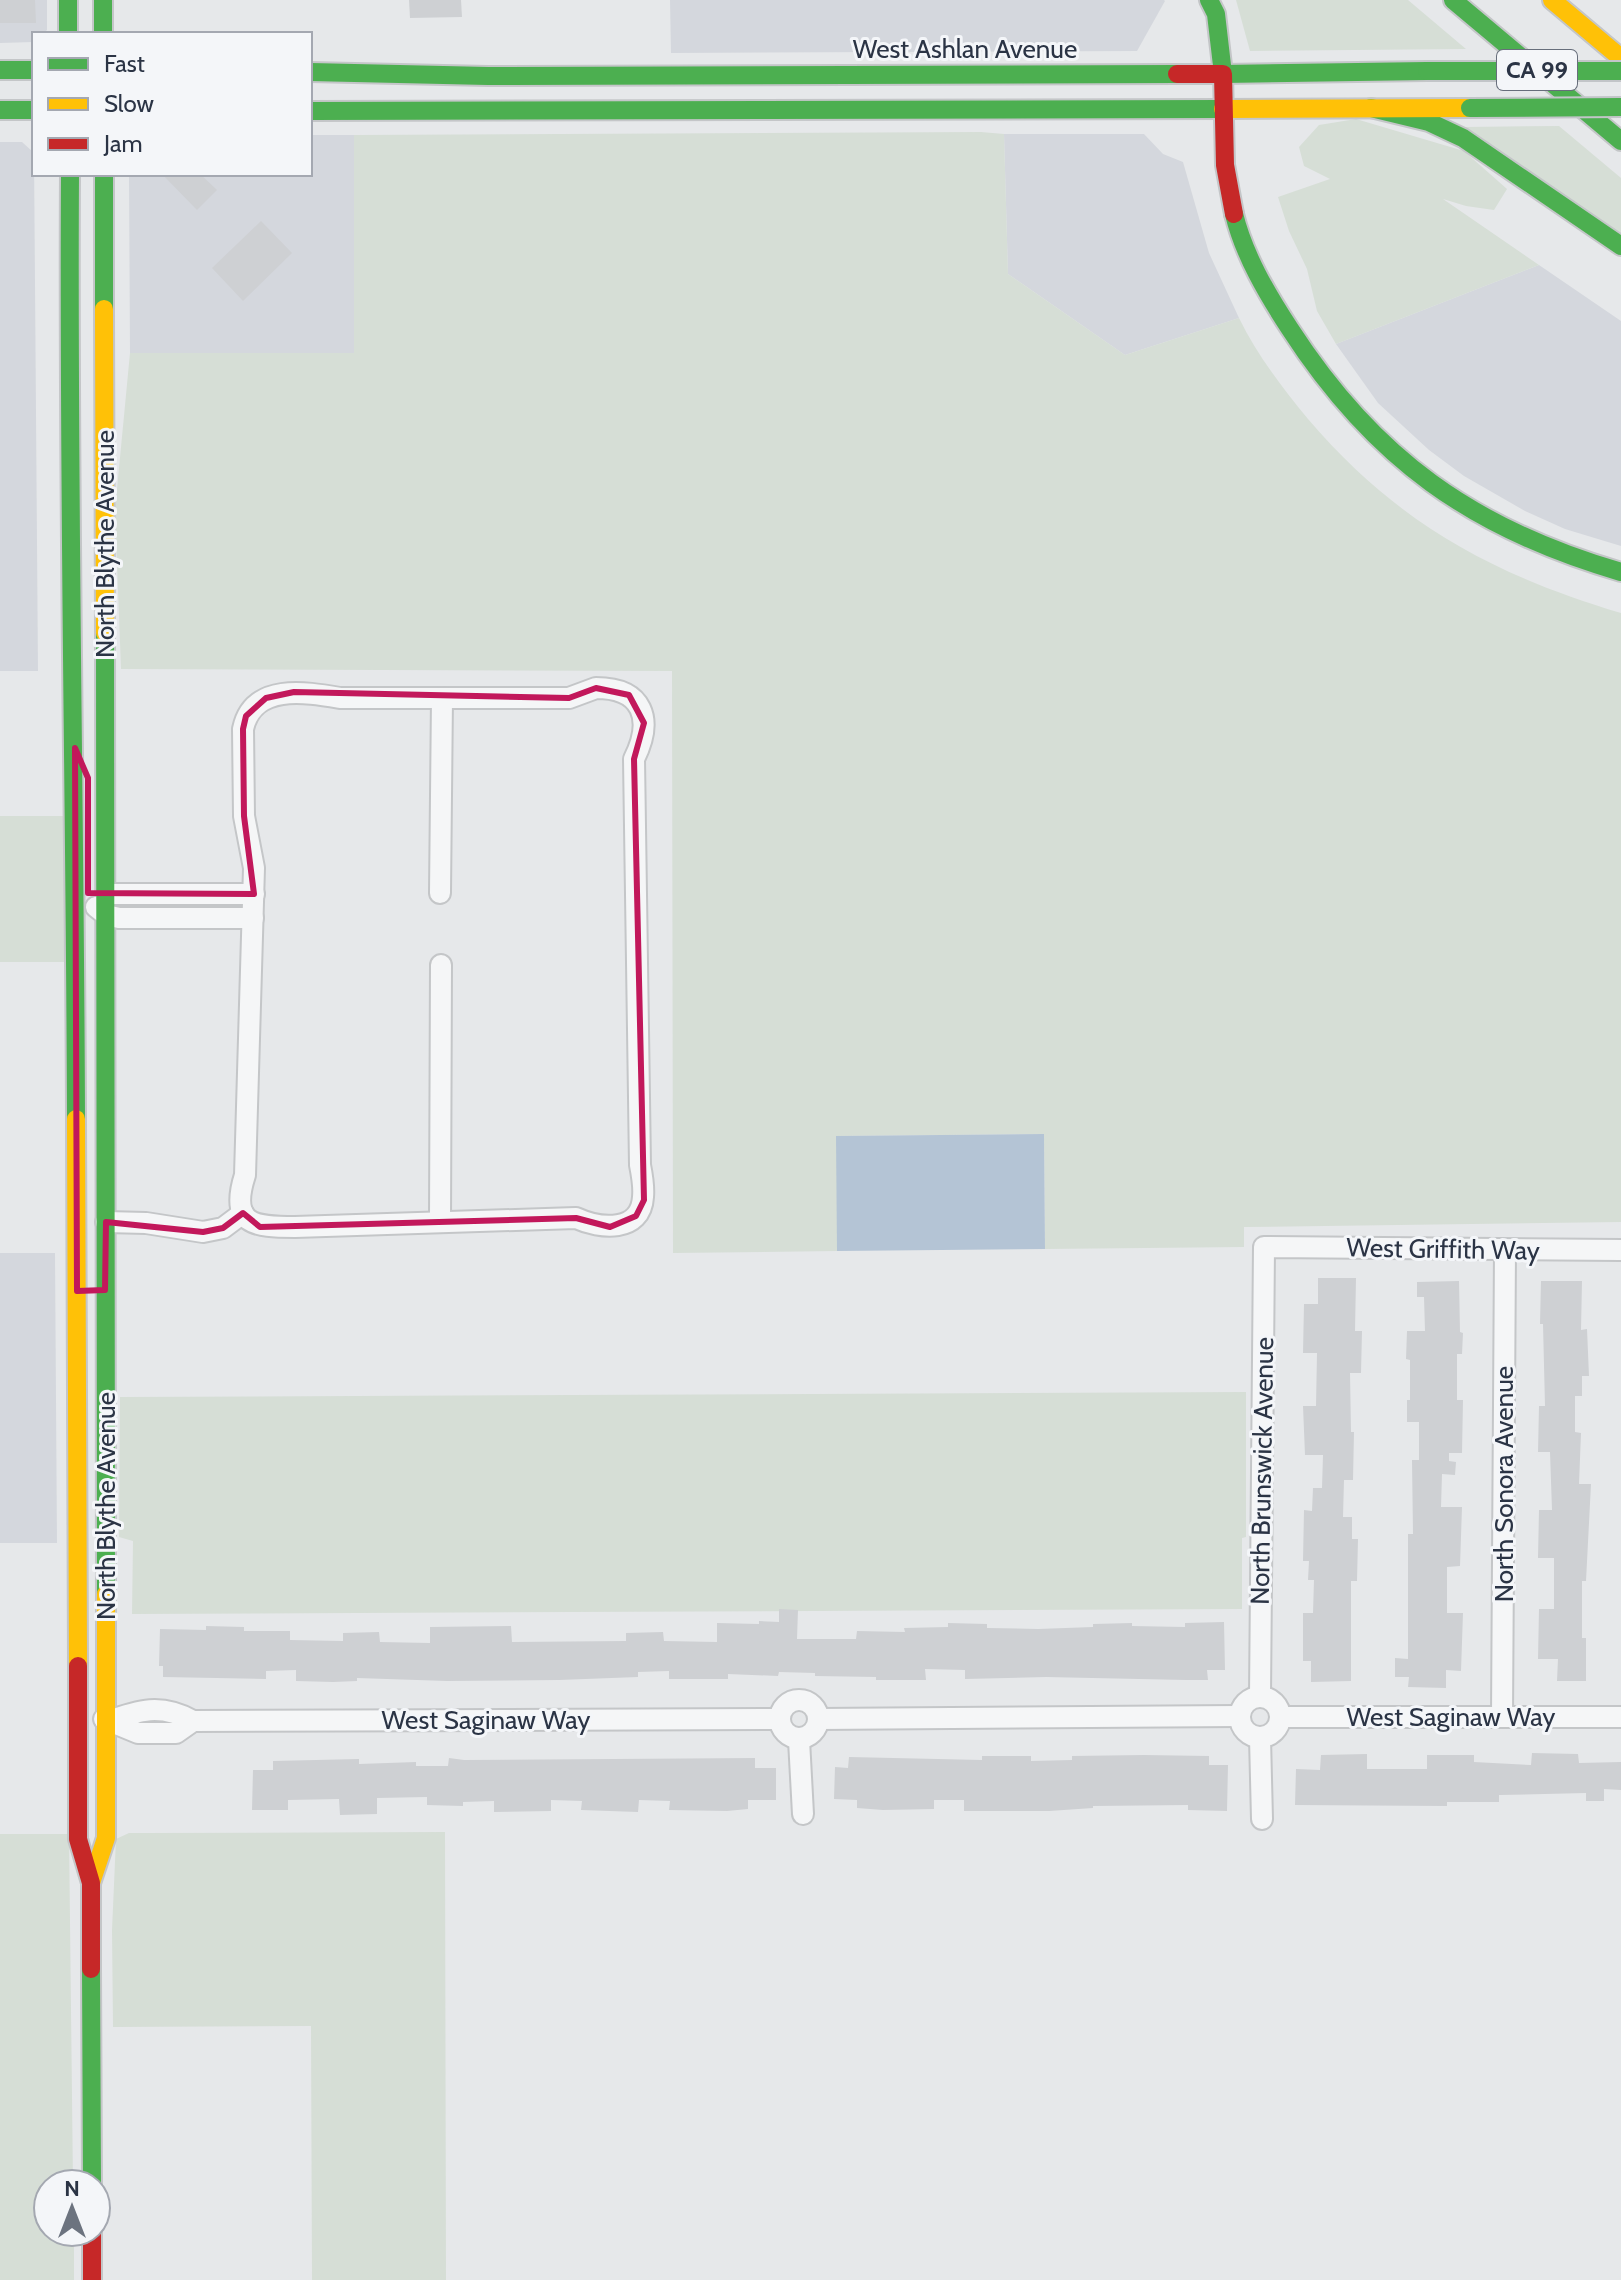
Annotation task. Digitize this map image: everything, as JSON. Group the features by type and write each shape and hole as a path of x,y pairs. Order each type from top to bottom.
{"main road":[{"path":"68,0 68,32"},
{"path":"103,0 103,32"},
{"path":"1209,0 1216,14 1223,74 1230,198 1248,250 1292,334 1320,375 1388,450 1427,483 1515,534 1569,556 1621,572"},
{"name":"CA 99","path":"1453,0 1621,141"},
{"name":"CA 99","path":"1552,0 1621,58"},
{"path":"1567,0 1620,32"},
{"path":"0,70 32,70"},
{"name":"West Ashlan Avenue","path":"312,72 488,76 1621,71"},
{"path":"773,111 803,91 911,91 938,75"},
{"path":"312,111 1621,107"},
{"path":"1371,108 1429,122 1463,138 1621,246"},
{"path":"0,110 32,110"},
{"name":"North Blythe Avenue","path":"70,176 78,1839 91,1883 92,2168"},
{"name":"North Blythe Avenue","path":"91,1883 106,1838 104,176"},
{"path":"92,2248 92,2280"}],"street":[{"path":"596,688 612,688 629,695 640,708 643,740 634,759 640,1149 644,1200 636,1216 627,1224 610,1227 576,1218 260,1227 252,1224 243,1213 239,1200 245,1175 254,894 254,868 244,816 243,729 246,716 266,698 294,692 340,698 569,698 596,688"},
{"path":"440,893 442,698"},
{"name":"North Blythe Avenue","path":"75,748 88,778 88,892 95,905 106,915"},
{"path":"106,894 254,894"},
{"path":"184,894 185,918"},
{"path":"106,915 119,918 253,918"},
{"path":"440,1222 441,965"},
{"path":"106,1222 146,1223 203,1232 223,1228 243,1213"},
{"name":"West Griffith Way","path":"1264,1247 1621,1250"},
{"name":"North Brunswick Avenue","path":"1260,1696 1264,1247"},
{"name":"North Sonora Avenue","path":"1502,1717 1505,1250"},
{"path":"77,1291 105,1290"},
{"name":"North Blythe Avenue","path":"77,1543 88,1560 88,1701 106,1722"},
{"path":"1260,1696 1278,1706 1280,1717 1278,1727 1270,1735 1260,1738 1249,1735 1242,1727 1239,1716 1242,1706 1260,1696"},
{"path":"798,1699 813,1704 819,1719 814,1734 799,1740 785,1734 778,1719 784,1705 798,1699"},
{"name":"West Saginaw Way","path":"106,1722 138,1710 175,1711 193,1721 778,1719"},
{"path":"819,1719 1239,1716"},
{"name":"West Saginaw Way","path":"1280,1717 1621,1717"},
{"path":"1260,1738 1262,1819"},
{"path":"799,1740 803,1814"}],"highlighted area":[{"path":"596,688 629,695 644,723 634,759 644,1200 636,1216 610,1227 576,1218 260,1227 243,1213 223,1228 203,1232 106,1222 105,1290 77,1291 75,748 88,778 88,893 254,894 244,816 243,729 246,716 266,698 294,692 569,698"}],"shaded area":[{"path":"0,0 47,0 45,32 32,32 32,42 0,43"},
{"path":"670,0 1165,1 1137,51 671,53"},
{"path":"1236,0 1408,0 1466,49 1250,51"},
{"path":"1356,119 1464,151 1507,189 1494,210 1443,199 1539,265 1336,344 1317,311 1307,269 1289,231 1278,197 1330,179 1304,166 1299,147 1319,125"},
{"path":"1559,126 1621,178 1621,237 1465,127"},
{"path":"1004,134 1144,134 1163,154 1183,162 1209,253 1239,318 1125,355 1008,274"},
{"path":"1004,134 1008,274 1125,355 1239,318 1279,383 1308,419 1376,488 1412,516 1488,562 1574,598 1621,613 1621,1222 1244,1227 1244,1247 1045,1249 1044,1134 837,1136 837,1251 673,1253 672,671 121,669 115,510 130,353 354,353 354,135"},
{"path":"312,135 354,135 354,353 130,353 129,176 312,176"},
{"path":"0,142 22,142 32,151 34,176 38,671 0,671"},
{"path":"1539,265 1621,321 1621,546 1565,529 1525,511 1464,476 1429,450 1378,403 1336,344"},
{"path":"0,816 65,816 65,962 0,962"},
{"path":"0,1253 55,1253 57,1543 0,1543"},
{"path":"1246,1392 1246,1537 1242,1538 1242,1609 132,1614 133,1541 119,1537 120,1397"},
{"path":"445,1832 446,2280 312,2280 311,2026 113,2027 112,1930 116,1839 129,1833"},
{"path":"0,1834 69,1834 73,2168 32,2168 32,2248 74,2248 74,2280 0,2280"}],"water":[{"path":"1044,1134 1045,1249 837,1251 836,1136"}],"building":[{"path":"0,0 35,0 36,23 0,23"},
{"path":"409,0 461,0 462,17 410,18"},
{"path":"164,176 202,176 217,190 197,210"},
{"path":"261,221 292,253 243,301 212,268"},
{"path":"1318,1278 1356,1278 1355,1331 1362,1331 1361,1373 1350,1373 1353,1480 1344,1480 1343,1517 1352,1517 1352,1539 1358,1539 1357,1581 1351,1581 1351,1681 1311,1682 1311,1661 1303,1661 1303,1613 1313,1613 1314,1580 1308,1580 1309,1561 1303,1561 1304,1510 1312,1511 1313,1488 1322,1488 1323,1455 1305,1455 1303,1406 1316,1406 1317,1353 1303,1353 1304,1304 1318,1304"},
{"path":"1459,1281 1460,1332 1463,1333 1462,1354 1457,1354 1457,1400 1463,1400 1462,1453 1449,1453 1449,1461 1456,1462 1455,1475 1442,1474 1441,1507 1462,1507 1460,1566 1447,1567 1447,1613 1463,1613 1461,1671 1446,1670 1446,1688 1408,1687 1409,1677 1395,1677 1395,1658 1408,1659 1408,1534 1413,1534 1412,1460 1419,1460 1419,1422 1407,1422 1410,1360 1406,1359 1407,1331 1425,1331 1424,1297 1417,1297 1417,1282"},
{"path":"1541,1281 1582,1281 1581,1330 1587,1329 1589,1376 1582,1376 1582,1396 1575,1396 1575,1432 1581,1433 1579,1484 1591,1484 1586,1581 1582,1581 1586,1681 1557,1681 1558,1659 1538,1659 1539,1609 1554,1609 1554,1558 1538,1558 1539,1510 1552,1510 1550,1452 1538,1452 1539,1406 1545,1406"},
{"path":"779,1609 798,1610 797,1639 856,1639 857,1631 905,1632 904,1628 948,1627 948,1623 1038,1629 1132,1623 1132,1626 1185,1627 1185,1623 1224,1622 1225,1670 1207,1670 1208,1680 965,1679 965,1670 925,1669 926,1680 876,1680 876,1677 779,1672 778,1676 728,1674 728,1679 669,1679 669,1671 638,1672 638,1677 559,1680 357,1678 357,1681 333,1682 296,1681 296,1670 266,1671 266,1679 163,1677 163,1666 159,1666 160,1629 244,1627 244,1631 290,1631 290,1640 343,1641 343,1633 379,1632 380,1642 430,1643 430,1627 511,1626 512,1642 626,1641 626,1633 663,1632 664,1641 717,1642 717,1623 779,1622"},
{"path":"1532,1753 1578,1754 1579,1763 1621,1762 1621,1790 1604,1789 1604,1801 1586,1801 1586,1793 1499,1795 1499,1802 1447,1802 1447,1806 1295,1805 1296,1769 1320,1770 1321,1755 1367,1754 1367,1769 1427,1769 1427,1755 1474,1755 1474,1762 1531,1765"},
{"path":"982,1756 1031,1756 1031,1761 1072,1760 1072,1756 1209,1756 1209,1765 1228,1765 1227,1811 1188,1810 1188,1805 964,1811 964,1800 934,1800 934,1809 883,1810 857,1808 857,1800 834,1799 835,1767 848,1768 849,1757 982,1760"},
{"path":"449,1758 755,1758 755,1768 776,1768 776,1800 748,1800 748,1809 727,1811 669,1810 670,1801 639,1800 638,1812 581,1810 582,1801 551,1800 551,1811 494,1812 494,1801 463,1802 463,1806 427,1805 427,1797 377,1798 377,1814 340,1815 339,1799 288,1800 288,1810 252,1810 253,1770 273,1770 273,1761 359,1759 359,1764 416,1762 416,1766 448,1766"}],"traffic: fast":[{"path":"68,0 68,32"},
{"path":"103,0 103,32"},
{"path":"1209,0 1216,14 1223,74"},
{"path":"1453,0 1621,141"},
{"path":"0,70 32,70"},
{"path":"1223,74 1427,71"},
{"path":"1427,71 1621,71"},
{"path":"312,72 488,76 1177,74"},
{"path":"1470,108 1621,107"},
{"path":"1371,108 1429,122 1463,138 1621,246"},
{"path":"312,111 1223,109"},
{"path":"0,110 32,110"},
{"path":"70,176 76,1119"},
{"path":"104,176 104,309"},
{"path":"1234,214 1257,274 1290,329 1356,416 1393,452 1473,510 1568,555 1621,572"},
{"path":"105,633 106,1594"},
{"path":"91,1969 92,2168"}],"traffic: slow":[{"path":"1552,0 1621,58"},
{"path":"1223,109 1470,108"},
{"path":"104,309 105,633"},
{"path":"76,1119 78,1666"},
{"path":"91,1883 106,1838 106,1594"}],"traffic: jam":[{"path":"1177,74 1223,74 1225,165 1234,214"},
{"path":"78,1666 78,1839 91,1883 91,1969"},
{"path":"92,2248 92,2280"}]}
